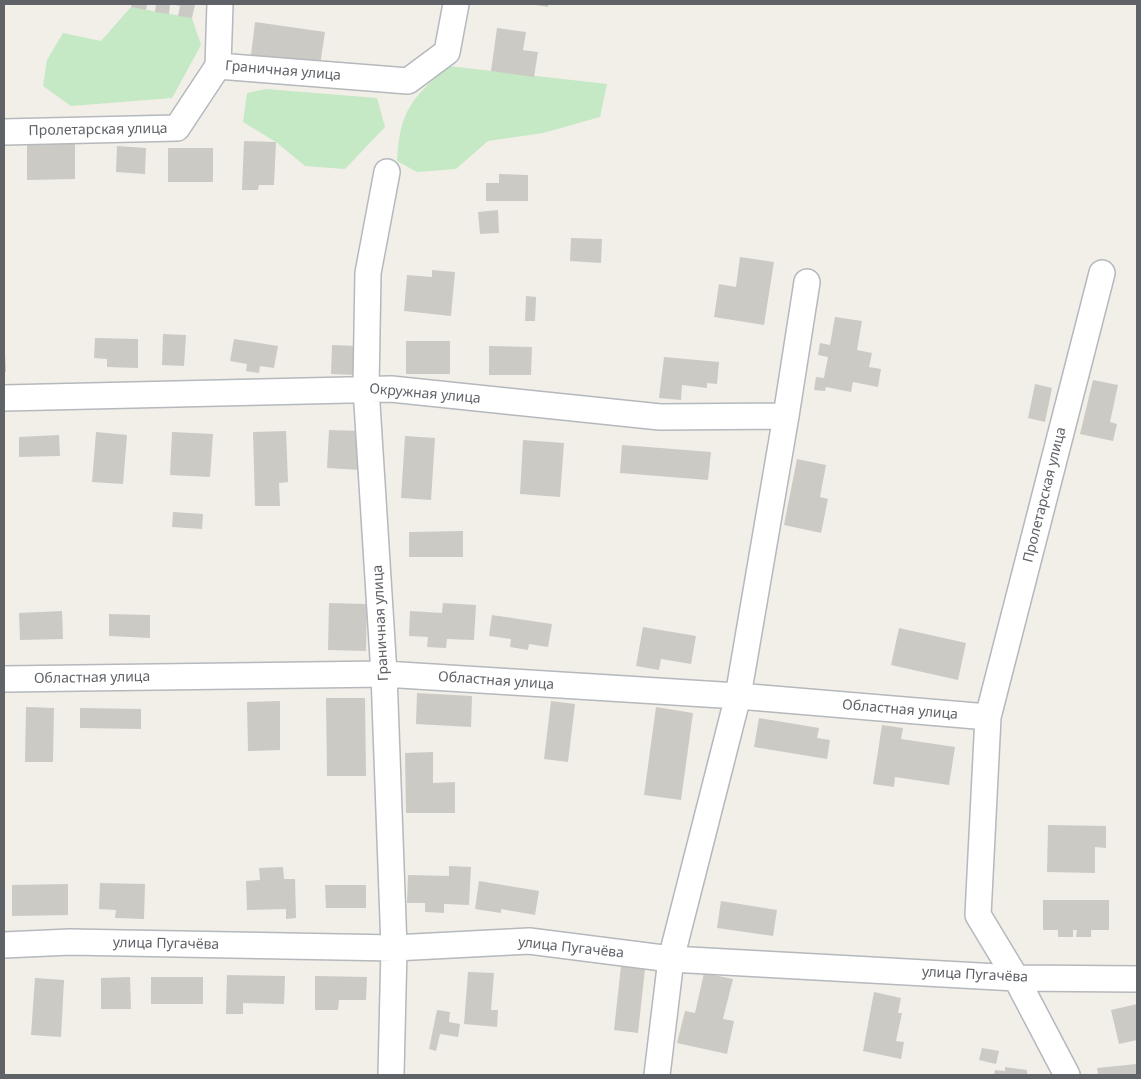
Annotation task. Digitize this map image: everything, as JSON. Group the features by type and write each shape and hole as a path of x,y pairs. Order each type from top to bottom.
{"street":[{"name":"Граничная улица","path":"220,4 218,66 408,81 447,52 456,4"},
{"name":"Пролетарская улица","path":"4,132 177,128 218,66"},
{"name":"Граничная улица","path":"387,172 368,273 366,388 384,674 394,948 391,1075"},
{"name":"Пролетарская улица","path":"1066,1075 1016,978 978,915 988,717 1102,273"},
{"path":"658,1075 671,959 738,696 807,282"},
{"name":"Окружная улица","path":"4,398 366,388 660,417 786,416"},
{"name":"Областная улица","path":"4,679 384,674 738,696 988,717"},
{"name":"улица Пугачёва","path":"4,945 70,942 394,948 529,941 671,959 1016,978 1137,979"}],"green space":[{"path":"131,7 192,18 201,45 172,98 71,106 43,86 47,60 63,33 101,41"},
{"path":"448,66 607,84 600,117 543,133 488,141 456,169 417,172 397,161 401,129 410,106 425,87"},
{"path":"266,89 377,98 385,127 345,169 305,166 276,142 243,122 247,93"}],"building":[{"path":"132,4 147,4 146,10 131,7"},
{"path":"156,4 170,4 169,14 155,12"},
{"path":"171,4 195,4 192,18 178,16 180,6"},
{"path":"530,4 548,4 548,7"},
{"path":"255,22 325,32 320,65 251,55"},
{"path":"497,28 526,32 523,50 538,52 534,77 491,71"},
{"path":"244,141 276,142 274,185 259,185 258,190 242,190"},
{"path":"27,142 75,142 75,179 27,180"},
{"path":"117,146 146,148 145,174 116,172"},
{"path":"168,148 213,148 213,182 168,182"},
{"path":"499,174 528,175 528,201 486,201 486,183 499,183"},
{"path":"498,210 499,233 480,234 478,212"},
{"path":"571,238 602,239 601,263 570,261"},
{"path":"740,257 774,262 764,325 714,317 719,284 736,287"},
{"path":"432,270 455,272 451,316 404,311 407,275 432,277"},
{"path":"526,296 536,297 535,321 525,321"},
{"path":"835,317 862,321 857,350 872,353 869,367 881,369 878,387 853,382 851,392 826,387 825,391 814,390 816,377 824,378 828,357 818,355 820,343 830,345"},
{"path":"163,334 186,335 184,366 162,365"},
{"path":"95,338 138,339 138,368 107,367 107,359 94,358"},
{"path":"234,339 278,346 274,368 260,366 259,373 246,371 247,364 230,361"},
{"path":"406,341 450,341 450,374 406,374"},
{"path":"332,345 357,346 356,375 331,374"},
{"path":"489,346 532,347 531,375 489,375"},
{"path":"5,354 6,372 4,372"},
{"path":"664,357 719,362 717,384 707,383 707,388 682,385 681,400 659,398"},
{"path":"1093,380 1118,385 1110,422 1117,424 1113,441 1080,434"},
{"path":"1035,384 1052,388 1045,422 1028,418"},
{"path":"329,430 362,431 360,470 327,468"},
{"path":"286,431 288,482 279,483 280,506 255,506 253,432"},
{"path":"96,432 127,435 123,484 92,482"},
{"path":"172,432 213,434 210,477 170,475"},
{"path":"59,435 60,456 19,457 19,437"},
{"path":"405,436 435,438 431,500 401,498"},
{"path":"523,440 564,443 560,497 520,494"},
{"path":"622,445 711,452 708,480 620,473"},
{"path":"797,459 826,465 820,497 828,499 821,533 784,525"},
{"path":"173,512 203,514 202,529 172,527"},
{"path":"463,531 463,557 409,557 409,532"},
{"path":"329,603 367,604 366,651 328,650"},
{"path":"443,603 476,605 474,640 447,639 446,648 427,647 428,637 409,636 410,611 442,613"},
{"path":"62,611 63,639 20,640 19,613"},
{"path":"109,614 150,615 150,638 109,636"},
{"path":"492,615 552,624 548,647 529,644 528,650 510,647 511,639 489,636"},
{"path":"643,627 696,636 691,664 661,659 659,670 636,666"},
{"path":"899,628 966,643 958,680 891,665"},
{"path":"417,693 472,696 471,727 416,724"},
{"path":"326,698 365,698 366,776 327,776"},
{"path":"280,701 280,750 248,751 247,702"},
{"path":"551,701 575,704 568,762 544,759"},
{"path":"26,707 54,708 53,762 25,762"},
{"path":"656,707 693,713 681,800 644,795"},
{"path":"80,708 141,709 141,729 80,728"},
{"path":"759,718 819,728 817,738 830,740 827,759 754,747"},
{"path":"882,725 903,728 901,739 955,747 949,785 895,777 894,787 873,784"},
{"path":"433,752 433,783 455,782 455,813 406,813 405,753"},
{"path":"1048,825 1106,826 1106,848 1095,847 1095,873 1047,872"},
{"path":"449,866 471,867 469,905 444,904 444,913 425,912 425,903 407,903 408,875 449,876"},
{"path":"283,867 284,879 295,879 296,918 286,919 286,909 247,910 246,881 260,880 259,868"},
{"path":"479,881 539,891 535,915 501,909 501,913 475,909"},
{"path":"100,883 145,884 144,919 115,918 116,910 99,909"},
{"path":"68,884 68,915 12,916 12,885"},
{"path":"325,885 366,885 366,908 326,908"},
{"path":"1043,900 1109,900 1109,930 1091,930 1091,937 1076,937 1077,930 1073,930 1073,937 1058,937 1058,930 1043,930"},
{"path":"721,901 777,910 773,936 717,928"},
{"path":"621,966 645,969 638,1033 614,1030"},
{"path":"468,972 494,973 491,1010 498,1010 497,1027 464,1024"},
{"path":"704,973 733,979 723,1019 734,1021 727,1054 677,1043 685,1011 695,1013"},
{"path":"227,975 285,976 284,1004 243,1003 243,1014 226,1014"},
{"path":"315,976 367,977 366,1000 339,1000 338,1010 315,1010"},
{"path":"130,977 131,1009 101,1009 101,978"},
{"path":"151,977 203,977 203,1004 151,1004"},
{"path":"35,978 64,980 61,1037 31,1035"},
{"path":"874,992 901,998 898,1013 902,1013 896,1041 904,1042 901,1059 863,1051"},
{"path":"1137,1004 1137,1040 1119,1044 1111,1010"},
{"path":"437,1010 450,1012 449,1022 460,1024 458,1037 440,1034 436,1051 429,1049"},
{"path":"982,1048 999,1051 996,1064 979,1060"},
{"path":"1137,1064 1137,1075 1098,1075 1097,1068"},
{"path":"1005,1067 1027,1070 1027,1075 994,1075 995,1070 1005,1071"}]}
